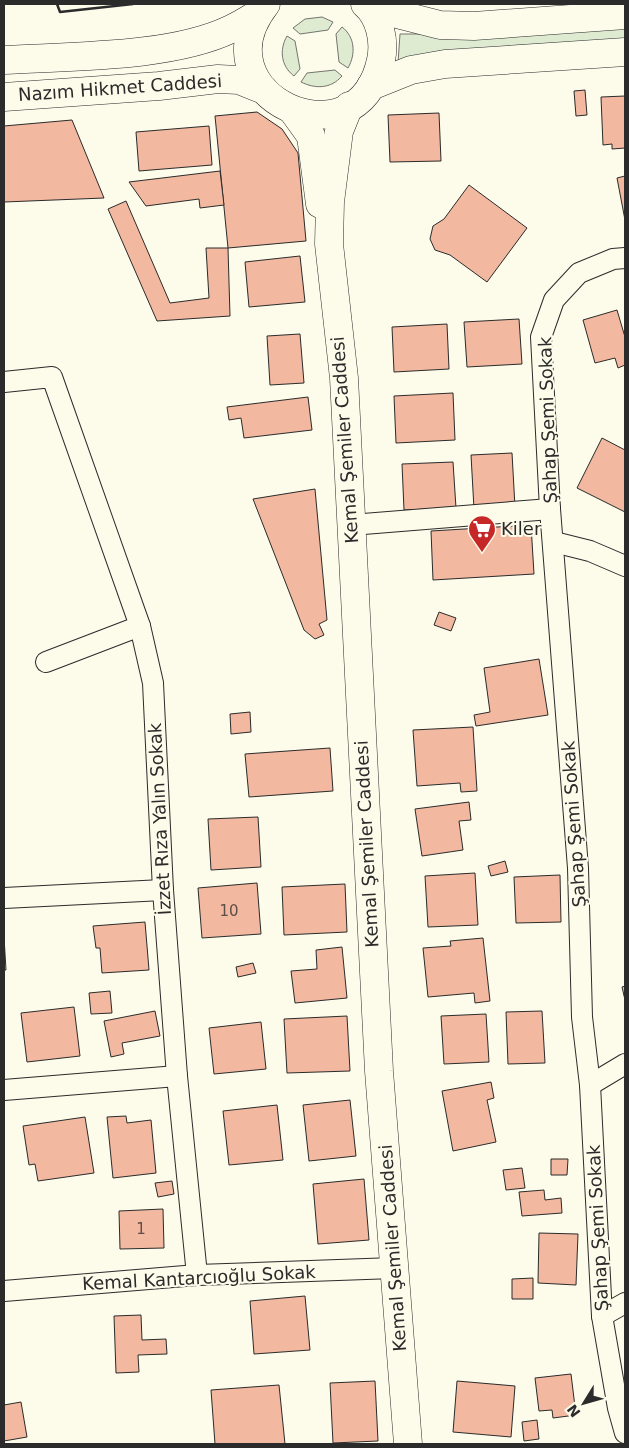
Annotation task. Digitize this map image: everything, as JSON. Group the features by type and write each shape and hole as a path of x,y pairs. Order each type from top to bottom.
{"main road":[{"path":"367,5 440,25 474,26 625,15"},
{"path":"367,5 378,21 383,54 379,71 372,86"},
{"path":"262,9 251,29 248,45 252,69 264,90 277,102 292,111 321,115 349,106 372,86 411,70 445,64 625,52"},
{"name":"Nazım Hikmet Caddesi","path":"4,60 143,50 203,40 230,30 262,9"},
{"name":"Nazım Hikmet Caddesi","path":"4,97 159,86 197,80 239,80 264,90"},
{"name":"Kemal Şemiler Caddesi","path":"329,244 330,202 339,131 349,106"},
{"name":"Kemal Şemiler Caddesi","path":"292,111 311,136 320,204 329,244 344,378 379,1071 408,1444"}],"street":[{"name":"Şahap Şemi Sokak","path":"625,258 613,259 578,273 554,300 542,337 550,509 578,868 582,1017 590,1085 602,1316 618,1408 625,1433"},
{"name":"İzzet Rıza Yalın Sokak","path":"4,382 52,377 140,626 152,683 163,890 177,1076 197,1276"},
{"path":"351,525 550,509"},
{"path":"554,542 590,551 625,566"},
{"path":"46,662 140,626"},
{"path":"4,898 163,890"},
{"path":"590,1085 625,1064"},
{"path":"4,1090 177,1076"},
{"name":"Kemal Kantarcıoğlu Sokak","path":"4,1291 197,1276 394,1268"},
{"path":"602,1316 625,1303"}],"green space":[{"path":"322,17 333,22 328,30 300,34 293,28 305,19"},
{"path":"342,27 350,36 353,46 351,63 348,68 339,62 336,34"},
{"path":"625,28 625,39 510,46 398,63 400,34 484,34"},
{"path":"287,36 295,41 300,69 294,76 286,68 283,58 284,41"},
{"path":"335,70 342,76 328,85 317,87 301,82 307,73"}],"building":[{"path":"585,90 587,115 576,116 574,91"},
{"path":"625,96 625,148 612,149 612,144 603,145 601,97"},
{"path":"257,112 282,129 298,153 306,241 228,248 215,116"},
{"path":"439,113 441,161 390,162 388,115"},
{"path":"72,120 104,198 4,202 4,126"},
{"path":"209,126 212,165 139,171 136,132"},
{"path":"220,171 224,205 200,208 199,199 146,206 129,182"},
{"path":"625,176 625,220 617,178"},
{"path":"469,185 527,228 487,282 450,255 435,250 430,239 433,226 444,219"},
{"path":"126,201 170,303 209,298 206,248 228,248 230,316 157,321 108,209"},
{"path":"300,256 305,302 249,307 245,262"},
{"path":"617,310 625,337 625,365 618,368 615,358 595,363 583,320"},
{"path":"519,319 522,364 467,367 464,322"},
{"path":"447,324 449,369 394,372 392,327"},
{"path":"300,334 304,383 270,385 267,336"},
{"path":"453,393 455,440 396,443 394,396"},
{"path":"308,397 312,430 244,438 241,418 229,420 227,407"},
{"path":"602,438 625,450 625,512 577,488"},
{"path":"512,453 515,507 474,509 471,455"},
{"path":"453,462 456,508 404,510 402,464"},
{"path":"315,489 327,620 319,624 324,635 315,639 304,630 253,499"},
{"name":"Kiler","path":"531,525 534,574 433,580 431,531"},
{"path":"439,612 456,618 451,631 434,625"},
{"path":"539,659 548,715 476,726 474,715 490,712 484,668"},
{"path":"250,712 251,732 231,734 230,714"},
{"path":"473,727 477,791 461,792 460,783 417,786 413,730"},
{"path":"330,748 333,791 249,797 245,754"},
{"path":"469,802 471,820 459,821 463,850 422,856 415,809"},
{"path":"258,817 261,867 211,870 208,819"},
{"path":"505,861 508,872 491,876 488,866"},
{"path":"475,873 478,925 428,927 425,876"},
{"path":"560,875 561,922 516,923 514,877"},
{"path":"257,883 261,934 202,938 198,888"},
{"path":"345,884 347,932 284,935 282,887"},
{"path":"145,922 149,970 102,973 100,948 96,948 93,926"},
{"path":"4,937 6,970 4,970"},
{"path":"483,938 490,1001 475,1003 474,993 428,997 423,948 451,946 450,941"},
{"path":"342,947 347,998 295,1003 291,971 317,969 316,950"},
{"path":"253,963 256,973 238,977 236,967"},
{"path":"625,986 625,1000 622,987"},
{"path":"110,991 112,1013 91,1014 89,993"},
{"path":"74,1007 80,1056 27,1062 21,1013"},
{"path":"155,1011 160,1036 122,1043 124,1054 111,1057 104,1021"},
{"path":"542,1011 545,1063 508,1064 506,1012"},
{"path":"486,1014 489,1062 444,1064 441,1016"},
{"path":"347,1016 350,1071 287,1073 284,1019"},
{"path":"261,1022 266,1069 214,1074 209,1028"},
{"path":"491,1082 494,1098 487,1100 496,1142 453,1151 442,1091"},
{"path":"350,1100 356,1156 309,1161 303,1105"},
{"path":"277,1105 283,1160 229,1165 223,1111"},
{"path":"126,1116 127,1123 151,1120 156,1173 113,1178 107,1117"},
{"path":"85,1117 94,1173 38,1181 35,1164 29,1165 23,1126"},
{"path":"551,1159 568,1159 567,1175 551,1175"},
{"path":"522,1168 525,1188 506,1190 503,1170"},
{"path":"364,1179 369,1240 318,1244 313,1184"},
{"path":"172,1181 174,1194 158,1197 155,1183"},
{"path":"544,1190 545,1200 561,1198 562,1213 522,1216 519,1192"},
{"path":"163,1209 164,1248 120,1249 119,1211"},
{"path":"539,1233 578,1234 576,1285 538,1283"},
{"path":"533,1278 533,1299 512,1299 512,1279"},
{"path":"305,1296 310,1350 254,1354 250,1301"},
{"path":"141,1315 142,1340 166,1339 167,1354 138,1355 139,1372 116,1373 114,1316"},
{"path":"571,1374 576,1415 553,1418 552,1410 539,1411 535,1378"},
{"path":"375,1381 378,1441 333,1443 330,1383"},
{"path":"457,1381 515,1386 511,1437 453,1432"},
{"path":"279,1385 285,1444 215,1444 211,1390"},
{"path":"21,1402 27,1437 4,1441 4,1405"},
{"path":"537,1420 539,1439 524,1441 522,1422"}],"wall":[{"path":"57,4 60,12 133,4"}],"place":[{"name":"Kiler","path":"482,553"}]}
